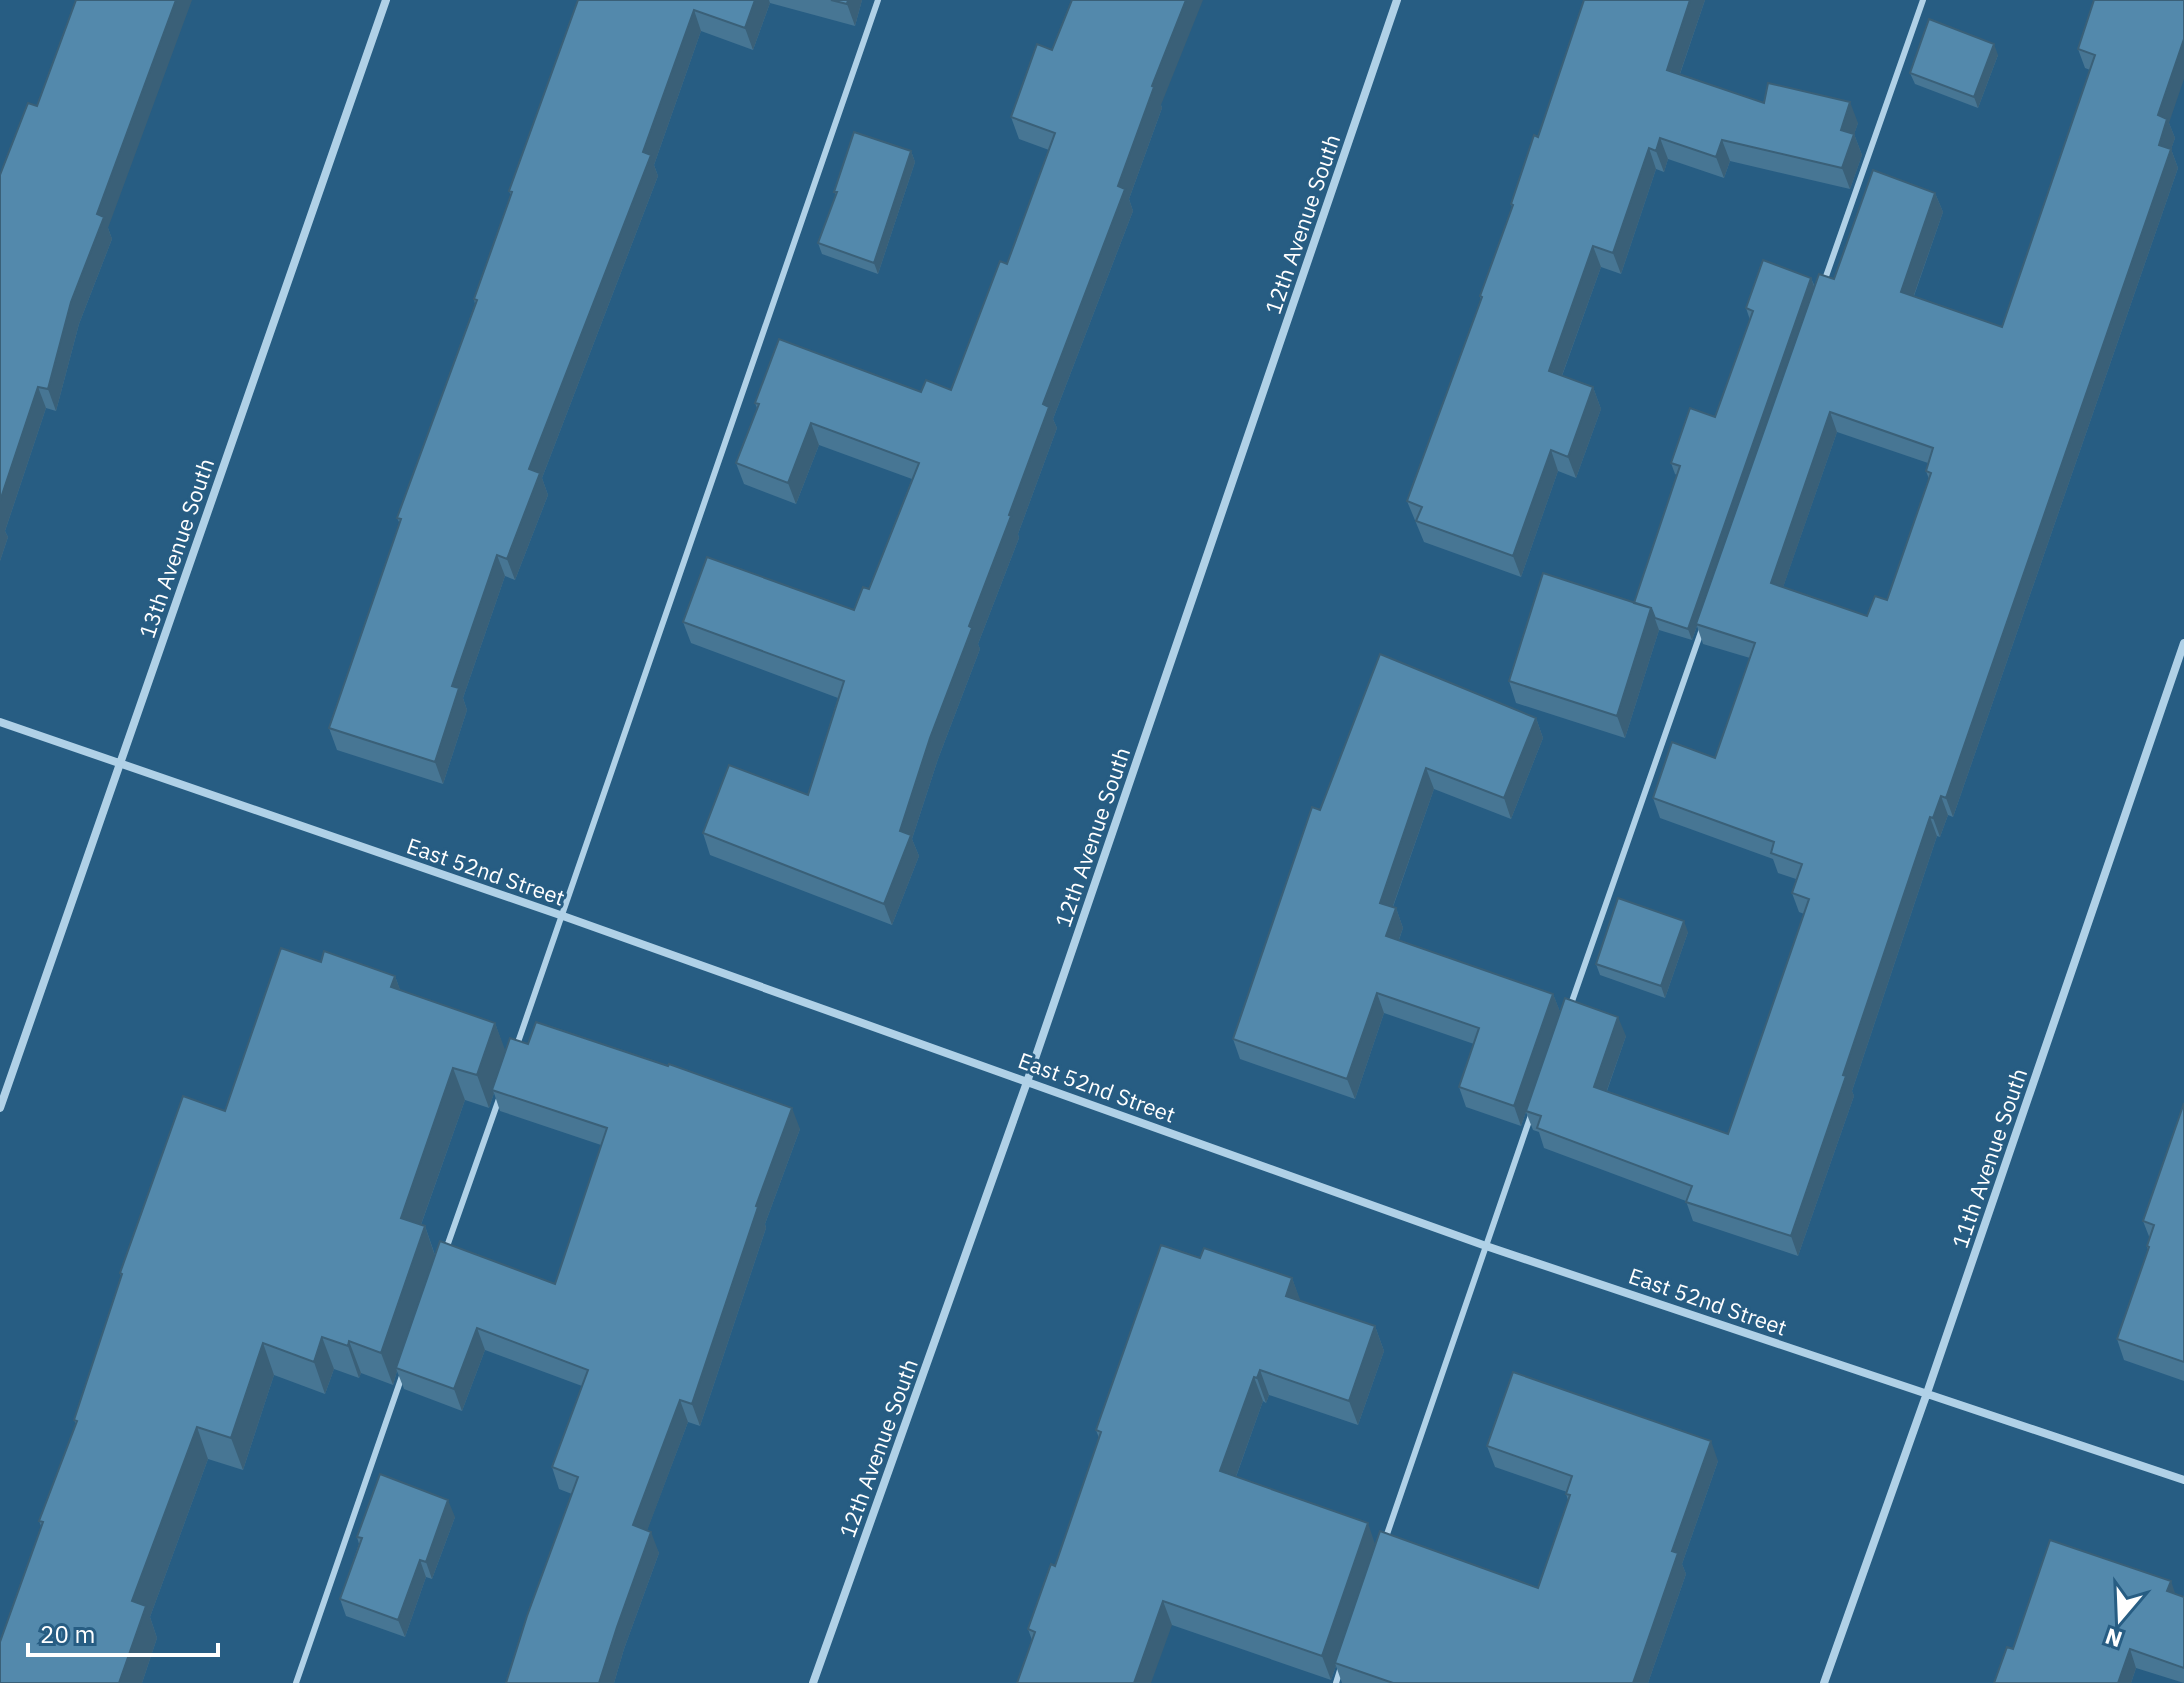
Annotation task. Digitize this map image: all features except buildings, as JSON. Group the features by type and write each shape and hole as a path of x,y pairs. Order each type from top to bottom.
{"street":[{"name":"13th Avenue South","path":"0,1108 386,0"},
{"name":"12th Avenue South","path":"813,1683 1027,1082 1397,0"},
{"name":"11th Avenue South","path":"1824,1683 1927,1393 2184,643"},
{"name":"East 52nd Street","path":"0,722 563,916 1486,1246 2184,1480"}],"lane":[{"path":"512,1061 878,0"},
{"path":"1823,285 1923,0"},
{"path":"1565,1021 1707,615"},
{"path":"445,1253 501,1091"},
{"path":"1381,1552 1533,1111"},
{"path":"296,1683 404,1372"},
{"path":"1336,1683 1346,1654"}]}
